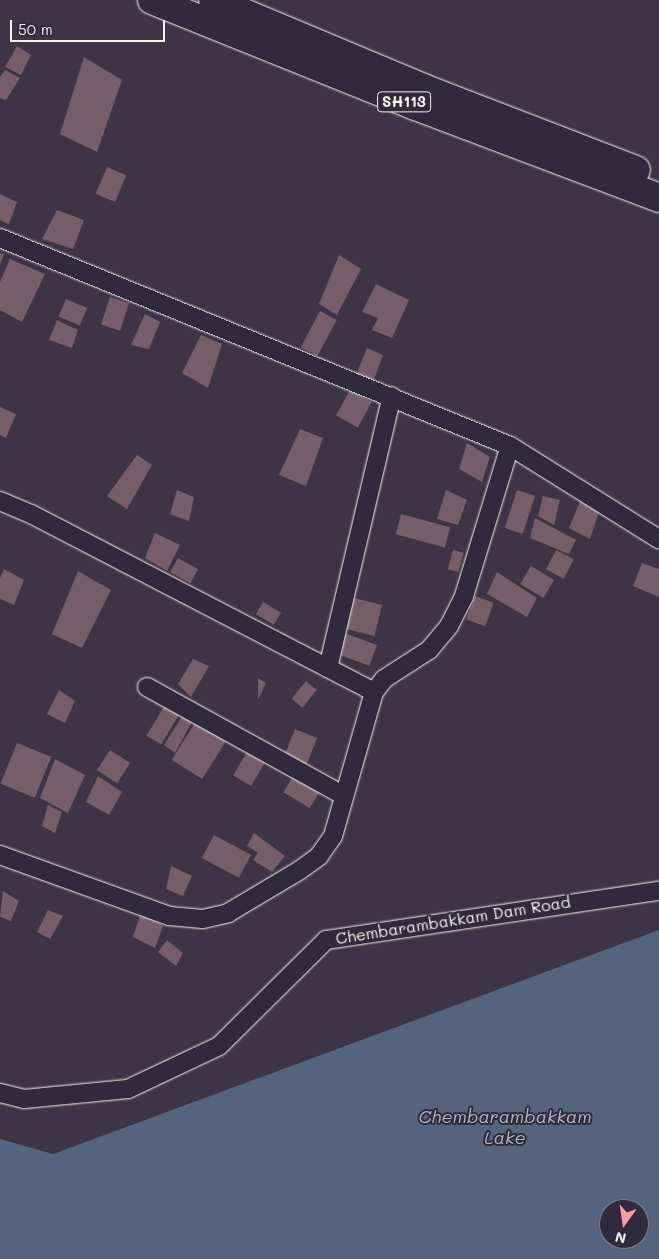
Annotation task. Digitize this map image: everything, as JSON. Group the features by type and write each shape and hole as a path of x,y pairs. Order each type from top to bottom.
{"main road":[{"name":"SH113","path":"152,0 416,106 659,198"},
{"name":"SH113","path":"213,0 423,88 659,179"}],"street":[{"path":"0,238 97,280 392,396 510,446 659,539"},
{"path":"328,668 392,396"},
{"path":"0,856 169,916 203,919 228,913 319,856 333,836 343,795 374,692 384,680 429,650 449,626 464,596 510,446"},
{"path":"0,501 31,514 374,692"},
{"path":"147,687 343,795"},
{"name":"Chembarambakkam Dam Road","path":"0,1093 24,1098 128,1088 219,1046 326,940 659,891"}],"water":[{"name":"Chembarambakkam Lake","path":"659,930 659,1259 0,1259 0,1139 53,1154"}],"building":[{"path":"17,46 31,55 21,75 5,67"},
{"path":"84,57 122,80 97,152 60,134"},
{"path":"5,70 20,78 6,100 0,98 0,77"},
{"path":"107,167 126,175 115,202 96,194"},
{"path":"0,194 17,202 9,224 0,220"},
{"path":"57,210 84,220 73,249 42,239"},
{"path":"0,253 4,254 0,265"},
{"path":"339,255 361,269 337,315 319,304"},
{"path":"10,259 45,274 22,322 0,310 0,282"},
{"path":"376,284 409,300 392,338 372,330 378,318 362,312"},
{"path":"110,297 129,303 120,331 101,325"},
{"path":"66,299 87,308 80,325 59,316"},
{"path":"320,311 337,320 318,356 301,347"},
{"path":"145,314 160,322 149,349 131,345"},
{"path":"57,320 78,330 72,348 49,340"},
{"path":"201,335 222,344 208,388 182,373"},
{"path":"367,348 383,355 372,385 356,375"},
{"path":"350,390 372,402 358,427 336,415"},
{"path":"0,407 16,414 6,438 0,435"},
{"path":"300,429 323,438 306,486 279,475"},
{"path":"467,443 490,457 482,482 459,469"},
{"path":"137,455 152,465 127,509 107,496"},
{"path":"177,490 194,497 189,521 170,514"},
{"path":"446,490 467,500 458,525 437,519"},
{"path":"517,490 535,496 523,534 505,528"},
{"path":"543,496 560,500 554,525 538,516"},
{"path":"581,499 599,512 590,539 569,528"},
{"path":"401,514 450,527 445,547 396,534"},
{"path":"535,518 576,540 569,554 530,538"},
{"path":"155,533 180,545 167,571 145,558"},
{"path":"453,550 464,553 458,572 448,569"},
{"path":"556,550 574,559 564,579 546,570"},
{"path":"178,558 198,569 190,583 170,572"},
{"path":"642,563 659,569 659,597 633,586"},
{"path":"531,566 554,580 543,598 520,584"},
{"path":"4,569 24,580 14,605 0,599 0,578"},
{"path":"78,571 111,590 82,648 52,634"},
{"path":"497,572 537,598 527,617 487,594"},
{"path":"475,596 494,603 485,626 466,619"},
{"path":"354,598 382,605 374,636 346,629"},
{"path":"263,602 281,613 274,625 256,614"},
{"path":"344,633 377,645 369,666 336,654"},
{"path":"193,659 209,666 191,697 178,684"},
{"path":"258,678 266,683 258,700"},
{"path":"306,681 317,690 302,708 292,699"},
{"path":"59,690 75,701 65,723 47,714"},
{"path":"165,705 180,714 161,745 146,736"},
{"path":"183,715 193,720 175,753 164,745"},
{"path":"196,721 227,740 202,779 172,760"},
{"path":"295,729 317,738 306,765 284,756"},
{"path":"17,743 51,757 35,798 1,784"},
{"path":"110,750 130,763 117,783 97,770"},
{"path":"247,752 265,763 251,786 233,775"},
{"path":"55,759 85,775 68,813 40,798"},
{"path":"98,776 122,792 109,815 86,802"},
{"path":"293,776 320,792 310,808 283,792"},
{"path":"48,805 62,812 55,833 42,826"},
{"path":"254,833 285,856 272,872 253,860 258,853 247,846"},
{"path":"214,835 251,855 239,878 202,858"},
{"path":"171,866 192,876 183,896 166,889"},
{"path":"3,891 19,901 11,921 0,917"},
{"path":"48,910 63,916 50,939 37,932"},
{"path":"141,912 163,926 155,948 133,937"},
{"path":"167,940 183,953 176,966 158,952"}]}
